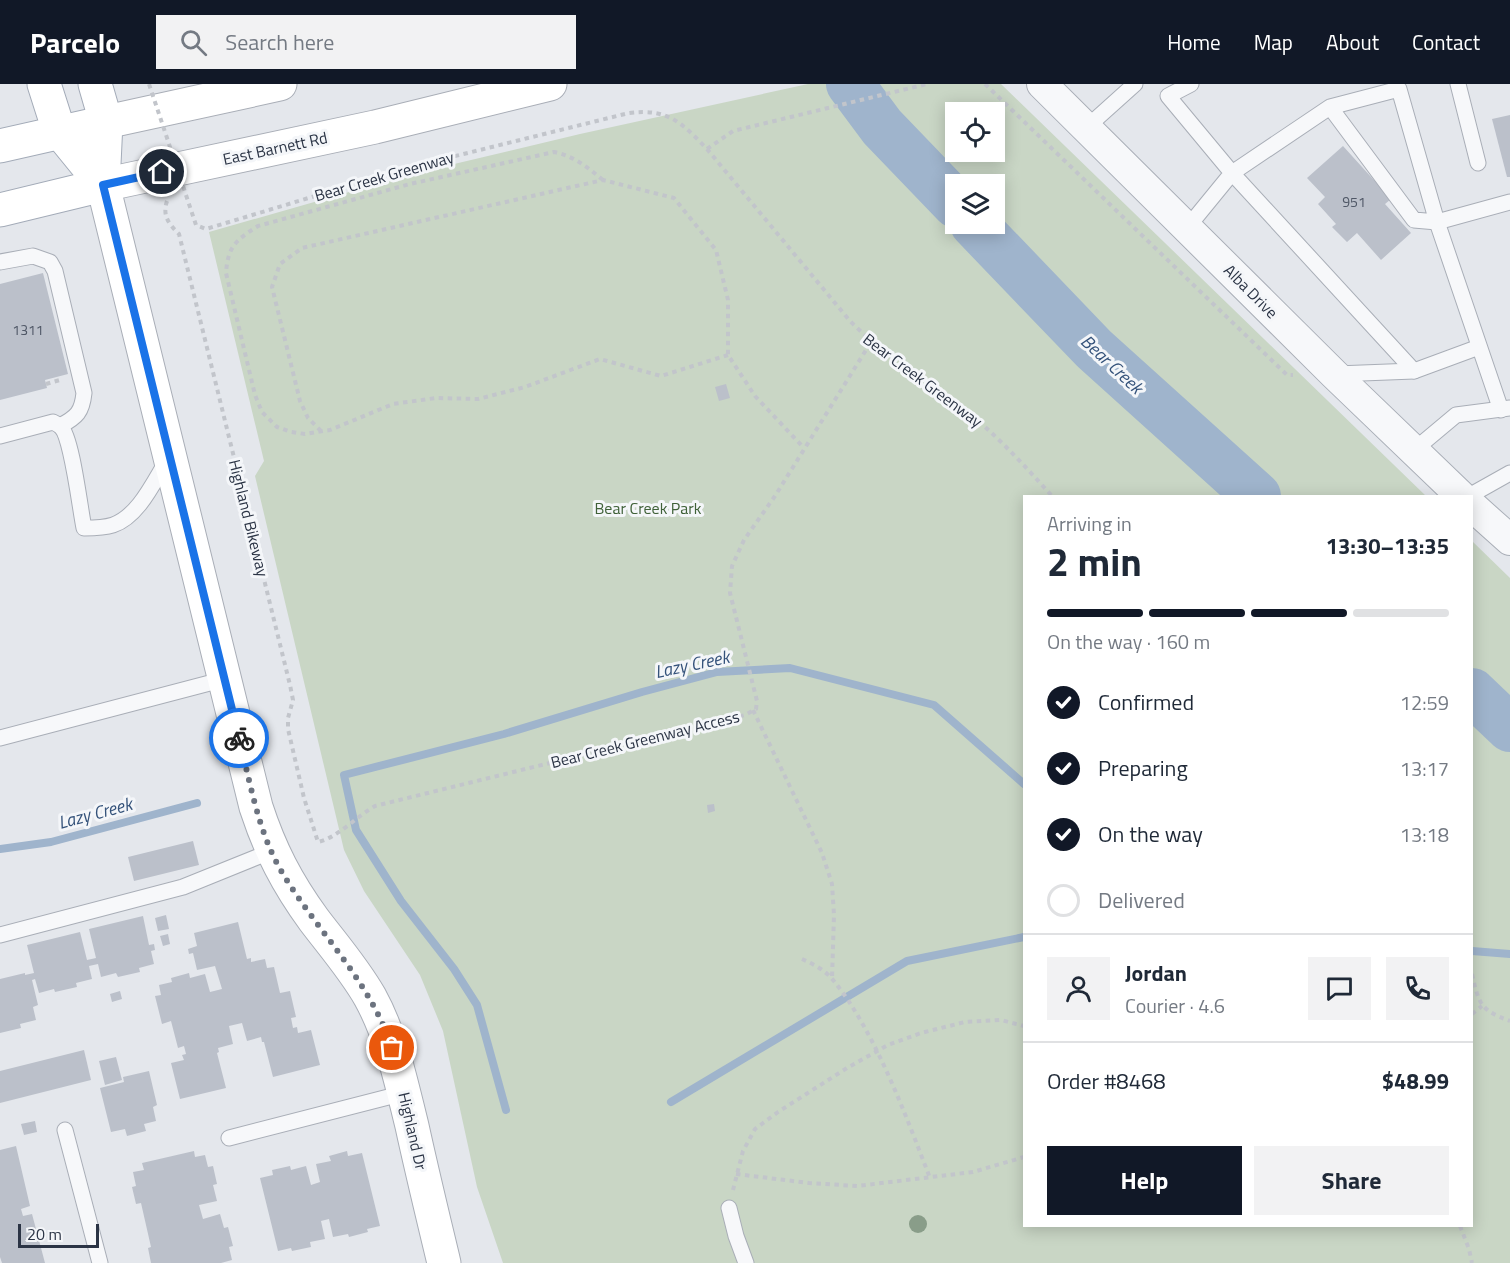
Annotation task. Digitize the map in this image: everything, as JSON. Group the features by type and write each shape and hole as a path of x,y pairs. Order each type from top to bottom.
{"main road":[{"path":"44,84 59,131 103,185"},
{"name":"Highland Dr","path":"95,84 106,122 103,185 256,807 280,869 313,918 353,970 370,996 385,1027 404,1093 444,1263"},
{"name":"East Barnett Rd","path":"0,210 103,185 386,125 550,84"},
{"path":"0,146 261,86"}],"street":[{"name":"Alba Drive","path":"1042,84 1334,374 1460,495"},
{"path":"1473,507 1510,540"}],"lane":[{"path":"1086,128 1135,84"},
{"path":"1191,84 1168,96 1232,173 1414,371"},
{"path":"1458,84 1478,163"},
{"path":"1187,228 1232,173 1330,107 1373,89 1399,89 1437,222 1479,347 1506,409 1456,415 1413,451"},
{"path":"1330,107 1414,220 1437,222 1510,202"},
{"path":"0,262 33,256 50,262 55,271 84,393 82,407 72,419 60,426"},
{"path":"1334,374 1414,371 1479,347"},
{"path":"0,436 53,422 60,426 65,433 69,450 84,528 114,525 123,520 136,508 170,457"},
{"path":"1471,495 1510,473"},
{"path":"0,738 225,679"},
{"path":"0,934 183,887 272,851"},
{"path":"229,1138 404,1093"},
{"path":"65,1130 100,1263"},
{"path":"729,1208 746,1263"}],"path":[{"name":"Bear Creek Greenway","path":"150,84 196,225 206,229 411,167 629,113 645,111 672,117 682,123 707,149 830,299 871,342 961,407 990,431 1051,495"},
{"path":"707,149 733,131 927,84"},
{"path":"985,84 1287,375 1334,374"},
{"path":"728,355 661,376 600,360 525,387 478,399 436,398 393,404 321,432 305,434 291,432 277,427 262,412 255,395 225,273 227,256 237,239 258,226 410,184 554,152 567,154 603,180 674,198 716,250 728,300 728,355 756,396 804,448"},
{"path":"321,432 308,418 297,390 272,287 280,264 303,248 603,180"},
{"name":"Highland Bikeway","path":"168,197 165,208 168,222 179,234 290,685 292,700 288,729 304,798 318,842"},
{"name":"Bear Creek Greenway Access","path":"318,842 327,840 362,813 375,806 745,715 756,709 757,701 730,593 732,566 744,540 775,496 871,342"},
{"path":"753,710 822,853 832,885 834,915 832,979"},
{"path":"802,958 820,968 832,979 858,1017 907,1119 930,1178"},
{"path":"1473,978 1482,1006 1510,1021"},
{"path":"1473,1013 1482,1006"},
{"path":"729,1208 743,1151 755,1129 778,1112 888,1045 921,1033 965,1022 1001,1020 1023,1026"},
{"path":"736,1174 808,1183 857,1186 973,1172 1023,1157"},
{"path":"1460,1227 1472,1263"}],"green space":[{"name":"Bear Creek Park","path":"808,84 1001,84 1425,495 1023,495 1023,1227 1473,1227 1473,542 1510,578 1510,1263 503,1263 477,1187 443,1031 420,975 364,891 344,850 255,476 264,461 209,232 412,174"}],"building":[{"path":"1510,115 1510,177 1507,177 1492,119"},
{"path":"1343,146 1391,199 1385,204 1411,233 1381,260 1357,233 1347,242 1332,227 1336,224 1318,204 1325,197 1307,178"},
{"path":"43,273 68,374 45,380 47,388 0,400 0,284"},
{"path":"726,384 730,398 719,401 715,387"},
{"path":"714,804 715,811 708,813 707,805"},
{"path":"193,841 199,865 134,881 128,857"},
{"path":"166,915 169,929 158,931 155,918"},
{"path":"143,916 149,945 154,944 155,950 151,951 154,964 139,968 140,972 118,977 116,973 101,977 98,964 89,966 92,979 76,983 77,987 55,992 54,989 39,993 35,979 32,980 38,1005 33,1007 36,1020 20,1024 21,1028 0,1033 0,979 34,973 27,945 80,932 87,960 96,958 89,929"},
{"path":"238,922 247,959 251,958 251,962 265,959 267,968 274,967 280,993 290,991 296,1017 291,1018 293,1028 297,1027 298,1033 311,1030 320,1065 273,1077 261,1037 247,1041 242,1023 229,1026 233,1044 218,1048 217,1053 226,1088 180,1099 171,1063 184,1060 182,1055 186,1054 184,1046 178,1048 171,1021 162,1024 155,996 161,995 159,985 172,982 171,978 189,973 190,978 205,974 210,992 222,989 215,966 197,970 193,953 189,954 188,949 197,946 194,933"},
{"path":"168,934 170,944 163,946 160,936"},
{"path":"120,991 122,999 112,1002 110,994"},
{"path":"84,1050 91,1080 0,1103 0,1071"},
{"path":"116,1057 122,1080 105,1085 99,1061"},
{"path":"149,1071 157,1105 153,1107 156,1121 144,1124 146,1131 127,1136 125,1129 111,1132 100,1088 124,1082 123,1077"},
{"path":"35,1121 37,1132 24,1135 21,1124"},
{"path":"16,1146 30,1206 21,1209 23,1216 32,1214 45,1263 2,1263 0,1257 0,1150"},
{"path":"194,1151 195,1157 205,1155 208,1167 213,1166 217,1184 213,1185 217,1201 199,1205 203,1219 220,1214 224,1228 228,1227 233,1246 229,1247 232,1260 221,1263 151,1263 148,1248 151,1247 141,1203 136,1204 132,1187 136,1186 133,1172 144,1170 142,1163"},
{"path":"347,1151 348,1156 362,1153 380,1226 349,1237 348,1234 333,1237 329,1219 321,1221 325,1239 310,1242 311,1247 278,1251 260,1178 273,1175 272,1170 290,1166 291,1170 306,1166 311,1185 320,1182 316,1164 331,1161 329,1156"}],"waterway":[{"name":"Bear Creek","path":"850,84 882,127 945,193"},
{"name":"Bear Creek","path":"984,234 1094,349 1256,495"},
{"name":"Lazy Creek","path":"506,1110 477,1005 454,969 401,901 356,830 344,775 504,734 717,672 790,668 934,705 1023,783"},
{"name":"Bear Creek","path":"1473,693 1510,728"},
{"name":"Lazy Creek","path":"0,849 51,842 197,803"},
{"path":"671,1102 907,961 1023,937"},
{"path":"1473,951 1510,954"}],"way so far":[{"path":"239,738 256,807 266,838 280,869 370,996 392,1048"}],"route":[{"path":"162,172 103,185 239,738"}]}
